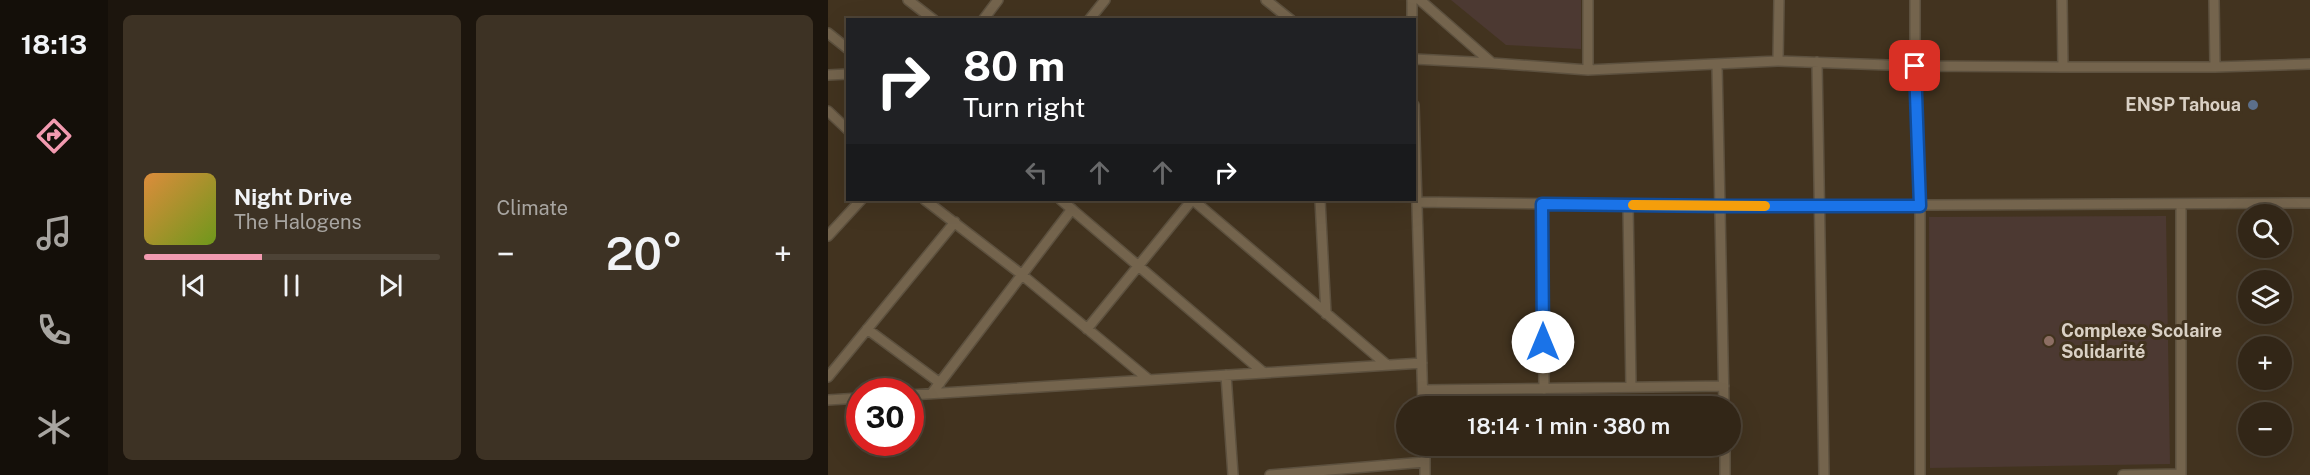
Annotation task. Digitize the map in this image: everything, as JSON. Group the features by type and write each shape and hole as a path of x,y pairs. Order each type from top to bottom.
{"street":[{"path":"908,0 931,18"},
{"path":"984,18 998,0"},
{"path":"1091,18 1105,0"},
{"path":"1266,0 1288,18"},
{"path":"1412,0 1412,18"},
{"path":"1420,0 1492,63"},
{"path":"1588,0 1588,70"},
{"path":"1778,61 1779,0"},
{"path":"1915,0 1920,206 1920,475"},
{"path":"2062,0 2063,67"},
{"path":"2214,0 2216,67"},
{"path":"828,33 846,47"},
{"path":"1416,59 1588,70 1778,61 1915,66 2063,67 2216,67 2310,64"},
{"path":"1816,62 1824,475"},
{"path":"1718,64 1724,396"},
{"path":"828,75 846,74"},
{"path":"828,111 846,128"},
{"path":"1416,180 1423,396"},
{"path":"828,236 860,201"},
{"path":"926,201 1022,275 1148,379"},
{"path":"1062,201 1264,373"},
{"path":"1087,329 1191,201"},
{"path":"1193,201 1387,365"},
{"path":"1320,201 1326,314"},
{"path":"1418,202 1721,206 2310,203"},
{"path":"1542,204 1544,388"},
{"path":"2122,475 2181,474 2181,204"},
{"path":"1628,205 1631,387"},
{"path":"932,393 1072,209"},
{"path":"828,377 955,222"},
{"path":"867,328 940,383"},
{"path":"924,394 1422,363"},
{"path":"1226,375 1233,475"},
{"path":"1423,390 1724,386"},
{"path":"828,400 846,399"},
{"path":"1425,456 1425,475"},
{"path":"1725,456 1725,475"},
{"path":"1270,475 1318,473 1425,462"}],"shaded area":[{"path":"1451,0 1581,0 1581,49 1506,45"},
{"name":"Complexe Scolaire Solidarité","path":"2166,216 2170,464 1930,468 1929,217"}],"slow traffic":[{"path":"1633,205 1765,206"}],"place":[{"name":"ENSP Tahoua","path":"2253,105"},
{"name":"Complexe Scolaire Solidarité","path":"2049,341"}],"route":[{"path":"1543,342 1542,204 1920,206 1915,66"}]}
